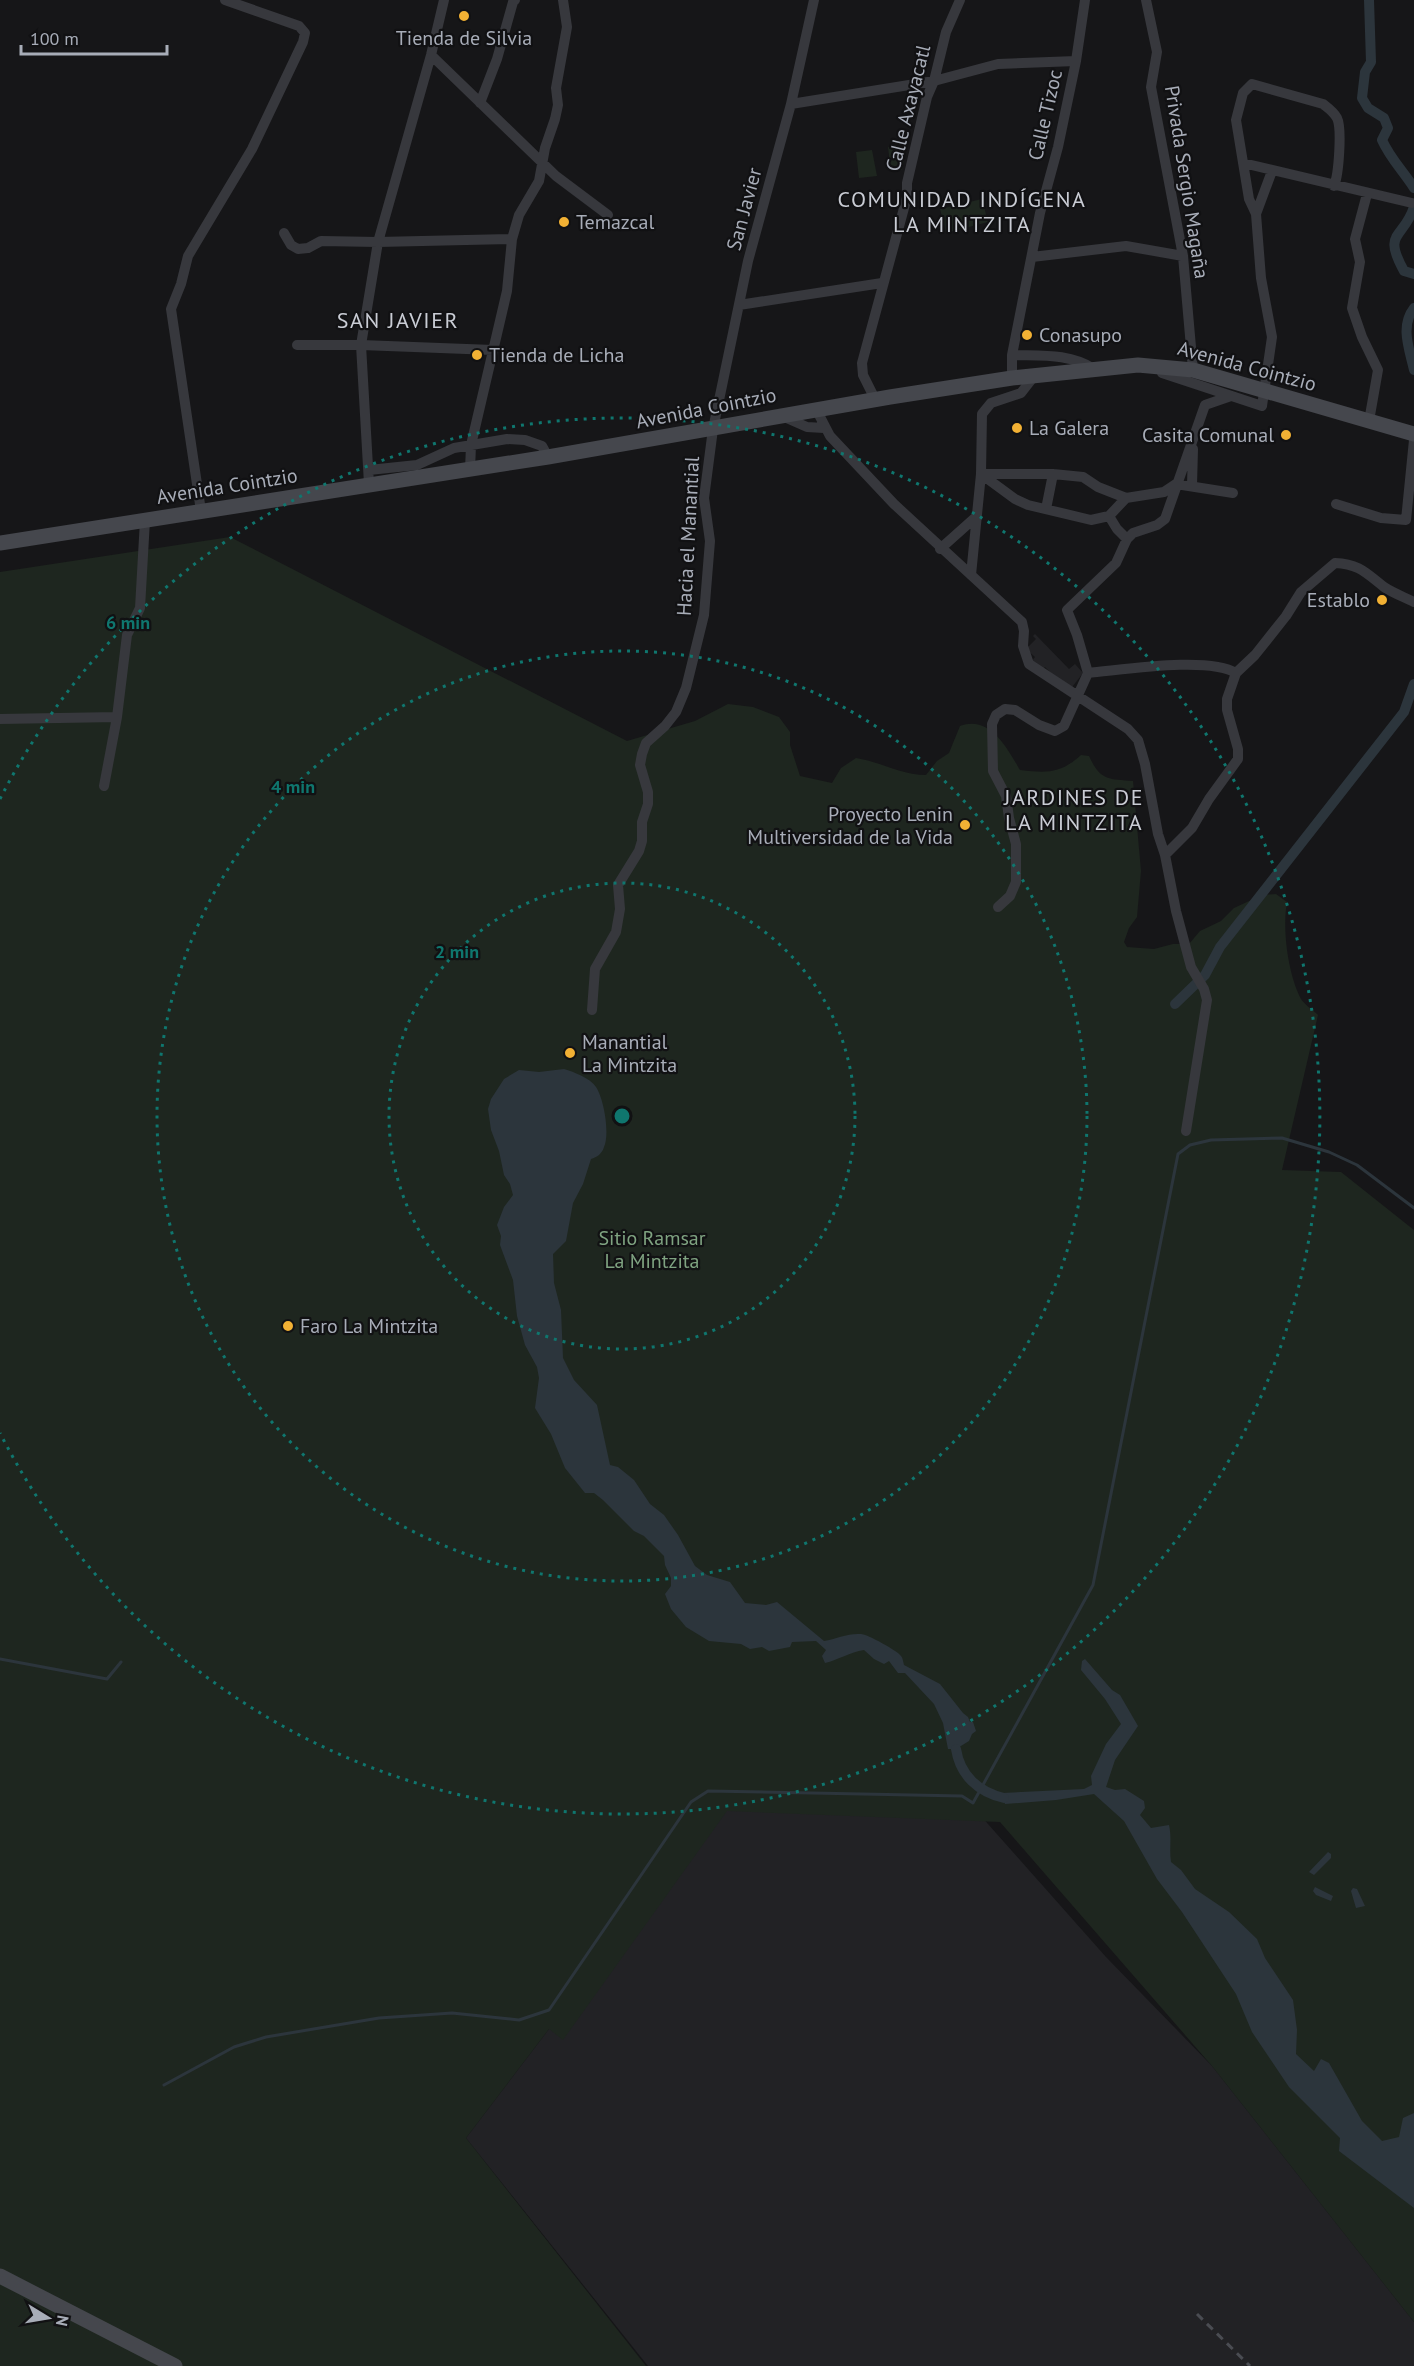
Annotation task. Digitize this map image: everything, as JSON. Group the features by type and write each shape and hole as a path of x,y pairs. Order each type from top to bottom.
{"main road":[{"name":"Avenida Cointzio","path":"0,543 201,511 369,477 470,470 875,399 1035,375 1137,365 1193,370 1414,434"},
{"path":"0,2276 175,2366"}],"street":[{"path":"201,511 171,309 181,284 188,256 252,149 303,42 305,33 299,26 253,5 225,0"},
{"path":"444,0 431,55 378,242 361,345 369,477 417,465 454,448 507,439 525,440 542,446 548,458"},
{"path":"480,103 497,59 515,0"},
{"path":"470,470 471,445 507,291 512,239 519,215 539,181 558,105 556,88 567,27 563,0"},
{"name":"San Javier","path":"714,429 748,261 791,104 815,0"},
{"name":"Calle Axayacatl","path":"875,399 863,375 862,363 906,197 907,183 927,97 934,81 946,32 960,0"},
{"name":"Calle Tizoc","path":"1012,378 1012,356 1040,213 1058,147 1076,61 1085,0"},
{"name":"Privada Sergio Magaña","path":"1146,0 1157,52 1151,87 1183,256 1193,370"},
{"path":"431,55 542,163 608,215"},
{"path":"791,104 934,81 998,64 1076,61"},
{"path":"1137,365 1262,406 1272,337 1261,278 1256,214 1249,199 1236,120 1242,93 1252,84 1323,104 1332,110 1338,120 1339,175 1334,186"},
{"path":"1243,162 1272,171 1412,203"},
{"path":"1256,214 1272,171"},
{"path":"1367,194 1355,239 1360,262 1352,308 1362,337 1378,370 1369,421"},
{"path":"284,232 291,245 298,249 308,248 321,241 512,239"},
{"path":"1032,257 1126,246 1183,256"},
{"path":"739,305 882,283"},
{"path":"297,345 493,350"},
{"path":"1012,356 1064,357 1080,360 1094,369"},
{"path":"971,575 981,474 982,414 991,403 1021,393 1035,375"},
{"path":"998,907 1010,896 1016,882 1016,844 1006,796 993,771 992,724 996,715 1005,709 1015,710 1039,725 1055,731 1064,726 1088,673 1067,609 1116,563 1127,539 1133,533 1157,525 1165,519 1205,405 1231,396"},
{"path":"816,409 824,428 894,504 940,549 1023,622 1023,646 1029,664 1077,698 1128,729 1138,740 1176,911 1191,967 1207,1000 1186,1131"},
{"path":"779,415 807,427 824,428"},
{"name":"Hacia el Manantial","path":"592,1010 595,969 616,932 620,909 618,885 639,851 642,841 642,822 648,804 648,792 640,765 642,754 646,743 665,726 676,712 686,688 704,615 710,541 704,498 714,429"},
{"path":"1192,485 1193,440"},
{"path":"1336,504 1381,518 1406,520 1414,440"},
{"path":"981,474 1053,474 1083,477 1098,487 1126,498 1164,492 1176,484 1233,493"},
{"path":"981,474 1015,499 1028,505 1091,520 1108,516 1126,498"},
{"path":"1046,509 1053,474"},
{"path":"940,549 977,516"},
{"path":"1108,516 1127,539"},
{"path":"104,786 117,717 128,635 140,608 145,520"},
{"path":"1165,855 1192,828 1209,799 1238,759 1238,749 1227,710 1227,699 1236,673 1255,655 1286,616 1301,592 1335,563 1350,564 1364,571 1386,588 1414,602"},
{"path":"1088,673 1185,665 1226,667 1236,673"},
{"path":"0,719 117,717"}],"shaded area":[{"path":"1035,634 1069,669 1075,664 1083,673 1069,691 1045,667 1041,671 1031,662 1035,657 1026,649 1036,639 1033,636"},
{"name":"Manantial La Mintzita","path":"564,1069 582,1076 596,1087 605,1117 606,1141 603,1149 599,1155 591,1159 583,1184 573,1203 566,1241 553,1254 554,1283 561,1310 563,1358 574,1380 597,1405 610,1465 618,1467 634,1480 650,1504 664,1515 695,1566 707,1575 730,1582 745,1603 766,1605 777,1602 824,1641 856,1634 869,1637 899,1654 904,1665 940,1684 970,1722 973,1722 976,1731 969,1741 956,1749 948,1749 943,1723 934,1704 905,1673 898,1673 889,1661 884,1664 864,1650 825,1663 822,1656 826,1650 816,1641 792,1642 790,1647 769,1651 762,1647 750,1649 741,1644 709,1641 686,1627 671,1609 665,1594 671,1586 671,1578 664,1556 644,1536 634,1531 603,1500 594,1493 585,1493 565,1468 551,1434 535,1408 539,1378 537,1367 525,1345 517,1316 513,1280 500,1245 501,1236 497,1225 504,1207 513,1195 504,1175 499,1151 491,1130 488,1109 491,1099 504,1079 519,1070 539,1072"},
{"path":"1085,1659 1112,1690 1120,1695 1138,1726 1115,1760 1106,1787 1115,1790 1125,1789 1144,1801 1145,1808 1140,1815 1151,1828 1169,1825 1171,1862 1181,1870 1195,1889 1229,1912 1257,1939 1265,1958 1293,2000 1297,2030 1296,2054 1314,2071 1321,2059 1329,2063 1362,2121 1382,2141 1399,2137 1403,2118 1414,2113 1414,2208 1339,2151 1340,2138 1289,2087 1252,2032 1236,1994 1182,1912 1157,1879 1124,1821 1094,1794 1005,1804 1002,1793 1084,1789 1092,1785 1091,1776 1106,1744 1121,1724 1105,1699 1081,1670 1082,1661"},
{"path":"707,1806 980,1815 1106,1957 1212,2066 1414,2322 1414,2366 648,2366 466,2138 549,2029"},
{"path":"1328,1852 1331,1858 1314,1875 1309,1872"},
{"path":"1315,1887 1333,1896 1331,1901 1316,1895 1313,1891"},
{"path":"1353,1888 1357,1889 1365,1906 1356,1908 1351,1891"}],"green space":[{"path":"900,141 908,142 902,170 891,171 888,147"},
{"path":"872,150 877,176 859,178 856,152"},
{"path":"982,199 988,222 946,233 940,209"},
{"name":"Sitio Ramsar La Mintzita","path":"230,537 627,741 695,721 728,704 753,707 779,717 790,732 790,745 800,776 832,783 841,768 856,758 908,773 926,775 937,761 949,753 960,726 971,724 989,729 1003,744 1020,770 1053,771 1066,766 1081,755 1089,756 1097,770 1105,777 1133,781 1141,871 1137,917 1129,928 1124,942 1127,947 1154,949 1173,944 1189,944 1200,931 1221,921 1234,908 1262,895 1276,894 1287,902 1286,938 1296,989 1301,999 1318,1015 1282,1170 1341,1172 1414,1230 1414,2322 1212,2066 1000,1822 727,1811 563,2040 549,2029 466,2138 646,2366 0,2366 0,572"}],"waterway":[{"path":"1369,0 1371,62 1365,72 1362,98 1368,108 1384,118 1388,128 1382,140 1414,188"},
{"path":"1414,207 1395,242 1395,249 1404,271 1414,274"},
{"path":"1414,308 1407,322 1408,345 1414,370"},
{"path":"1175,1004 1205,975 1220,947 1404,712 1414,684"},
{"path":"164,2085 234,2047 266,2037 379,2018 452,2013 519,2020 549,2010 691,1802 708,1791 962,1796 973,1803 1093,1585 1178,1154 1190,1145 1211,1140 1282,1138 1329,1152 1357,1165 1414,1208"},
{"path":"0,1659 107,1679 121,1662"},
{"path":"956,1749 962,1767 972,1781 978,1787 1004,1798"}],"railway":[{"path":"1197,2314 1250,2366"}],"place":[{"name":"Tienda de Silvia","path":"464,16"},
{"name":"Temazcal","path":"564,222"},
{"name":"Conasupo","path":"1027,335"},
{"name":"Tienda de Licha","path":"477,355"},
{"name":"La Galera","path":"1017,428"},
{"name":"Casita Comunal","path":"1286,435"},
{"name":"Establo","path":"1382,600"},
{"name":"Proyecto Lenin Multiversidad de la Vida","path":"965,825"},
{"name":"Manantial La Mintzita","path":"570,1053"},
{"name":"Faro La Mintzita","path":"288,1326"}],"district":[{"name":"COMUNIDAD INDÍGENA LA MINTZITA","path":"962,212"},
{"name":"SAN JAVIER","path":"398,320"},
{"name":"JARDINES DE LA MINTZITA","path":"1074,810"}]}
